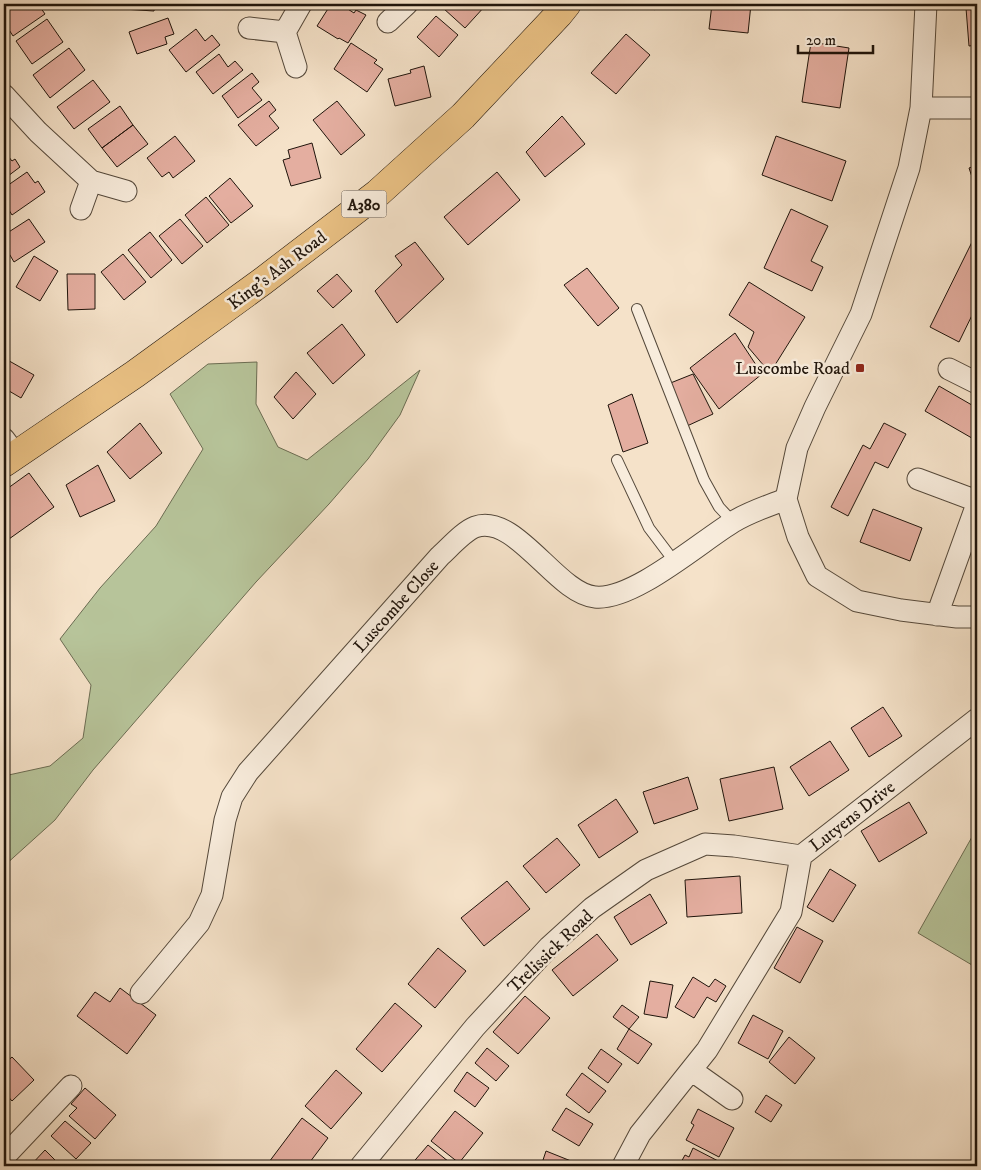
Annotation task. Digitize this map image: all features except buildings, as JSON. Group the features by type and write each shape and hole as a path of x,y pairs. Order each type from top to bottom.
{"highway":[{"name":"King's Ash Road","path":"8,452 143,368 264,281 378,193 463,116 567,4"}],"street":[{"path":"296,67 285,32 301,4"},
{"path":"388,22 407,4"},
{"path":"926,4 921,108 909,168 861,314 797,448 786,499 798,536 817,576 857,601 937,615 977,617"},
{"path":"250,28 285,32"},
{"path":"4,95 38,132 91,181 126,191"},
{"path":"921,108 977,108"},
{"path":"81,209 91,181"},
{"path":"949,369 977,383"},
{"path":"918,479 977,503 937,615"},
{"name":"Luscombe Close","path":"141,993 199,923 212,895 225,820 232,797 248,772 440,556 460,538 475,527 492,525 509,533 577,591 594,598 613,597 640,585 733,522 786,499"},
{"name":"Lutyens Drive","path":"623,1166 640,1134 706,1050 792,912 801,856 977,718"},
{"name":"Trelissick Road","path":"361,1166 475,1027 549,947 592,908 646,870 705,844 734,846 801,856"},
{"path":"691,1070 732,1099"},
{"path":"4,1156 71,1086"}],"lane":[{"path":"637,310 704,480 719,507 733,522"},
{"path":"617,460 649,528 674,561"}],"green space":[{"path":"257,362 256,404 278,447 307,460 420,370 400,415 368,459 256,582 93,770 55,820 4,866 4,776 50,766 83,738 91,685 60,639 100,588 156,526 203,449 170,394 208,364"},
{"path":"977,828 977,968 918,933"}],"place":[{"name":"Luscombe Road","path":"860,368"}]}
